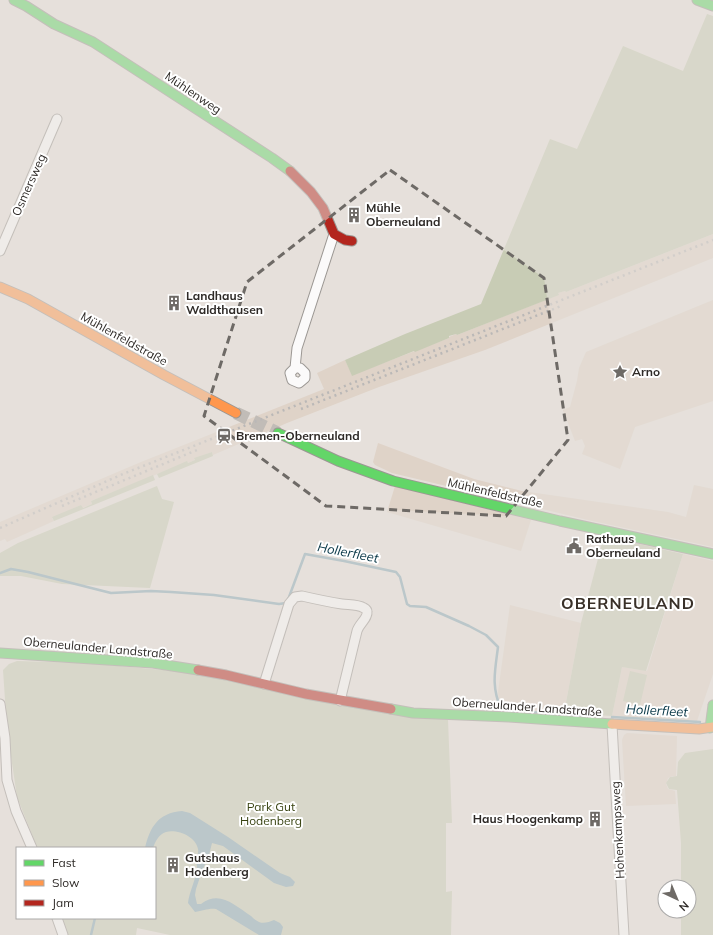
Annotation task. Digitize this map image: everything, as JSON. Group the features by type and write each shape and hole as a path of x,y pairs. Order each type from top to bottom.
{"street":[{"name":"Mühlenweg","path":"14,0 54,24 93,42 272,158 291,172 311,192 323,208 334,234"},
{"path":"697,0 713,6"},
{"name":"Osmersweg","path":"0,251 58,119"},
{"path":"295,368 296,348 334,234 345,240 352,241"},
{"name":"Mühlenfeldstraße","path":"0,287 28,299 164,375 236,413"},
{"name":"Mühlenfeldstraße","path":"278,433 338,461 394,481 560,521 713,554"},
{"path":"264,684 289,604 295,597 302,596 345,604 353,604 364,608 367,615 357,631 340,701"},
{"name":"Oberneulander Landstraße","path":"0,653 153,663 226,675 340,701 413,713 509,717 612,725 699,729 712,727"},
{"path":"0,704 7,780 16,811 32,847"},
{"path":"712,727 713,705"},
{"name":"Hohenkampsweg","path":"612,725 624,935"},
{"path":"57,919 64,935"}],"highlighted area":[{"path":"390,170 544,278 568,440 506,516 326,506 204,416 247,282"}],"shaded area":[{"path":"713,234 713,258 485,350 379,387 287,423 213,455 212,452 194,459 195,460 188,463 187,462 91,501 92,504 82,508 81,505 52,518 54,521 7,542 5,539 0,541 0,522 141,462 324,389 317,373 345,360 352,375 558,295 558,293 566,292"},
{"path":"713,300 713,401 635,427 620,469 582,454 585,446 582,439 575,441 563,410 570,407 579,368 586,352"},
{"path":"378,443 474,479 522,491 668,512 686,517 694,485 713,489 713,547 588,520 392,473 375,465 373,462"},
{"path":"395,486 531,520 521,551 387,512"},
{"path":"683,554 713,561 713,674 697,721 612,716 622,667 647,671"},
{"path":"510,605 581,623 564,713 503,709 499,703 498,692"},
{"path":"627,733 677,736 676,776 668,778 666,784 668,789 675,791 676,804 626,806 622,740 624,735"}],"green space":[{"path":"707,14 713,16 713,234 566,292 558,293 559,295 457,335 449,336 449,338 352,376 345,360 481,304 550,139 577,149 623,46 683,71"},
{"path":"212,452 213,456 159,478 157,474 187,461 188,463 195,460 194,458"},
{"path":"153,475 155,480 54,521 52,517 81,505 83,508 92,504 91,501"},
{"path":"157,486 162,499 174,502 150,588 62,584 21,576 0,576 0,553 18,543"},
{"path":"604,536 683,554 646,671 622,667 612,716 564,713 581,623"},
{"name":"Park Gut Hodenberg","path":"17,661 85,663 175,671 448,720 452,823 446,823 446,892 452,891 451,935 170,935 137,928 136,935 68,935 62,919 156,919 156,847 38,847 17,797 7,729 3,670 9,664"},
{"path":"630,671 647,675 640,705 623,701"},
{"path":"713,749 713,935 681,935 681,919 697,919 697,879 681,879 681,843 677,790 669,789 666,783 670,777 677,776 678,762 685,753"}],"water":[{"path":"182,811 190,813 280,873 290,877 295,882 293,886 286,887 274,883 223,846 212,843 196,889 195,895 197,904 201,904 214,898 227,901 258,922 265,923 274,920 280,923 283,927 281,935 259,935 216,909 195,912 188,903 197,871 196,861 198,851 197,845 194,841 186,835 171,831 159,836 153,847 145,847 156,822 174,812"}],"waterway":[{"name":"Hollerfleet","path":"0,573 11,569 28,572 111,593 151,591 171,592 214,595 279,604 286,603 305,554 396,572 400,577 407,604 410,606 426,607 469,626 486,635 498,647 495,678 496,693 501,709 514,711"},
{"name":"Hollerfleet","path":"528,712 601,716"},
{"name":"Hollerfleet","path":"612,717 700,722"},
{"path":"91,935 95,919"}],"tunnel":[{"path":"236,413 278,433"}],"railway":[{"path":"0,528 123,474 713,240"},
{"path":"301,409 561,306"},
{"path":"62,506 197,450"}],"traffic: fast":[{"path":"14,0 54,24 93,42 290,171"},
{"path":"697,0 713,6"},
{"path":"278,433 338,461 393,481 560,521 713,554"},
{"path":"0,653 153,663 198,670"},
{"path":"710,728 713,705"},
{"path":"391,709 413,713 509,717 612,724"}],"traffic: slow":[{"path":"0,287 28,299 164,375 236,413"},
{"path":"612,724 699,729 713,727"}],"traffic: jam":[{"path":"290,171 311,192 323,208 334,234 345,240 352,241"},
{"path":"198,670 306,694 391,709"}],"place":[{"name":"Mühle Oberneuland","path":"354,215"},
{"name":"Landhaus Waldthausen","path":"174,303"},
{"name":"Arno","path":"620,372"},
{"name":"Bremen-Oberneuland","path":"224,436"},
{"name":"Rathaus Oberneuland","path":"574,546"},
{"name":"Haus Hoogenkamp","path":"595,819"},
{"name":"Gutshaus Hodenberg","path":"173,865"}],"district":[{"name":"OBERNEULAND","path":"628,603"}]}
